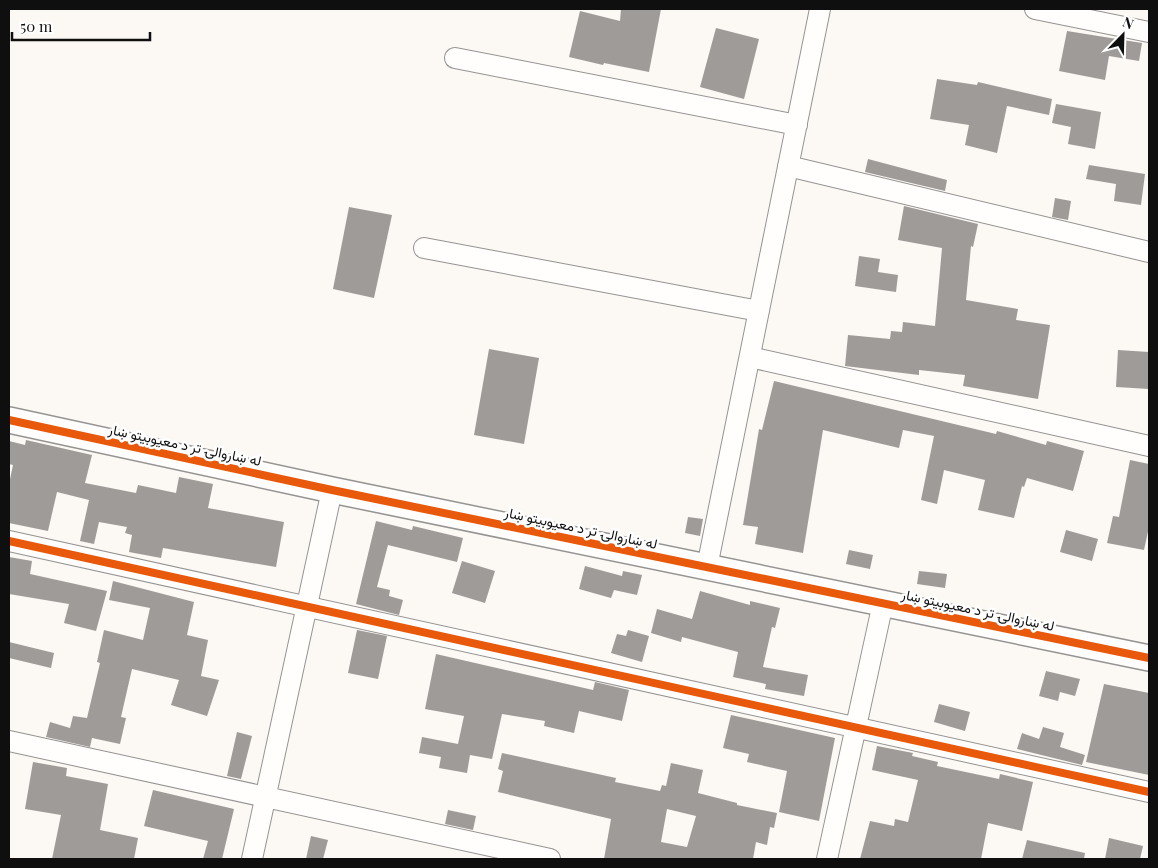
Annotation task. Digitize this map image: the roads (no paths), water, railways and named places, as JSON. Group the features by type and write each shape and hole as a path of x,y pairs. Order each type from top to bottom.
{"street":[{"path":"707,567 820,9"},
{"path":"1035,9 1149,32"},
{"path":"455,58 797,124"},
{"path":"788,166 1149,252"},
{"path":"424,248 759,311"},
{"path":"750,357 1149,446"},
{"name":"له ښاروالۍ تر د معیوبیتو ښار","path":"9,420 332,490 1149,658"},
{"path":"252,859 332,490"},
{"path":"9,541 1149,792"},
{"path":"826,859 883,603"},
{"path":"9,741 550,859"}]}
